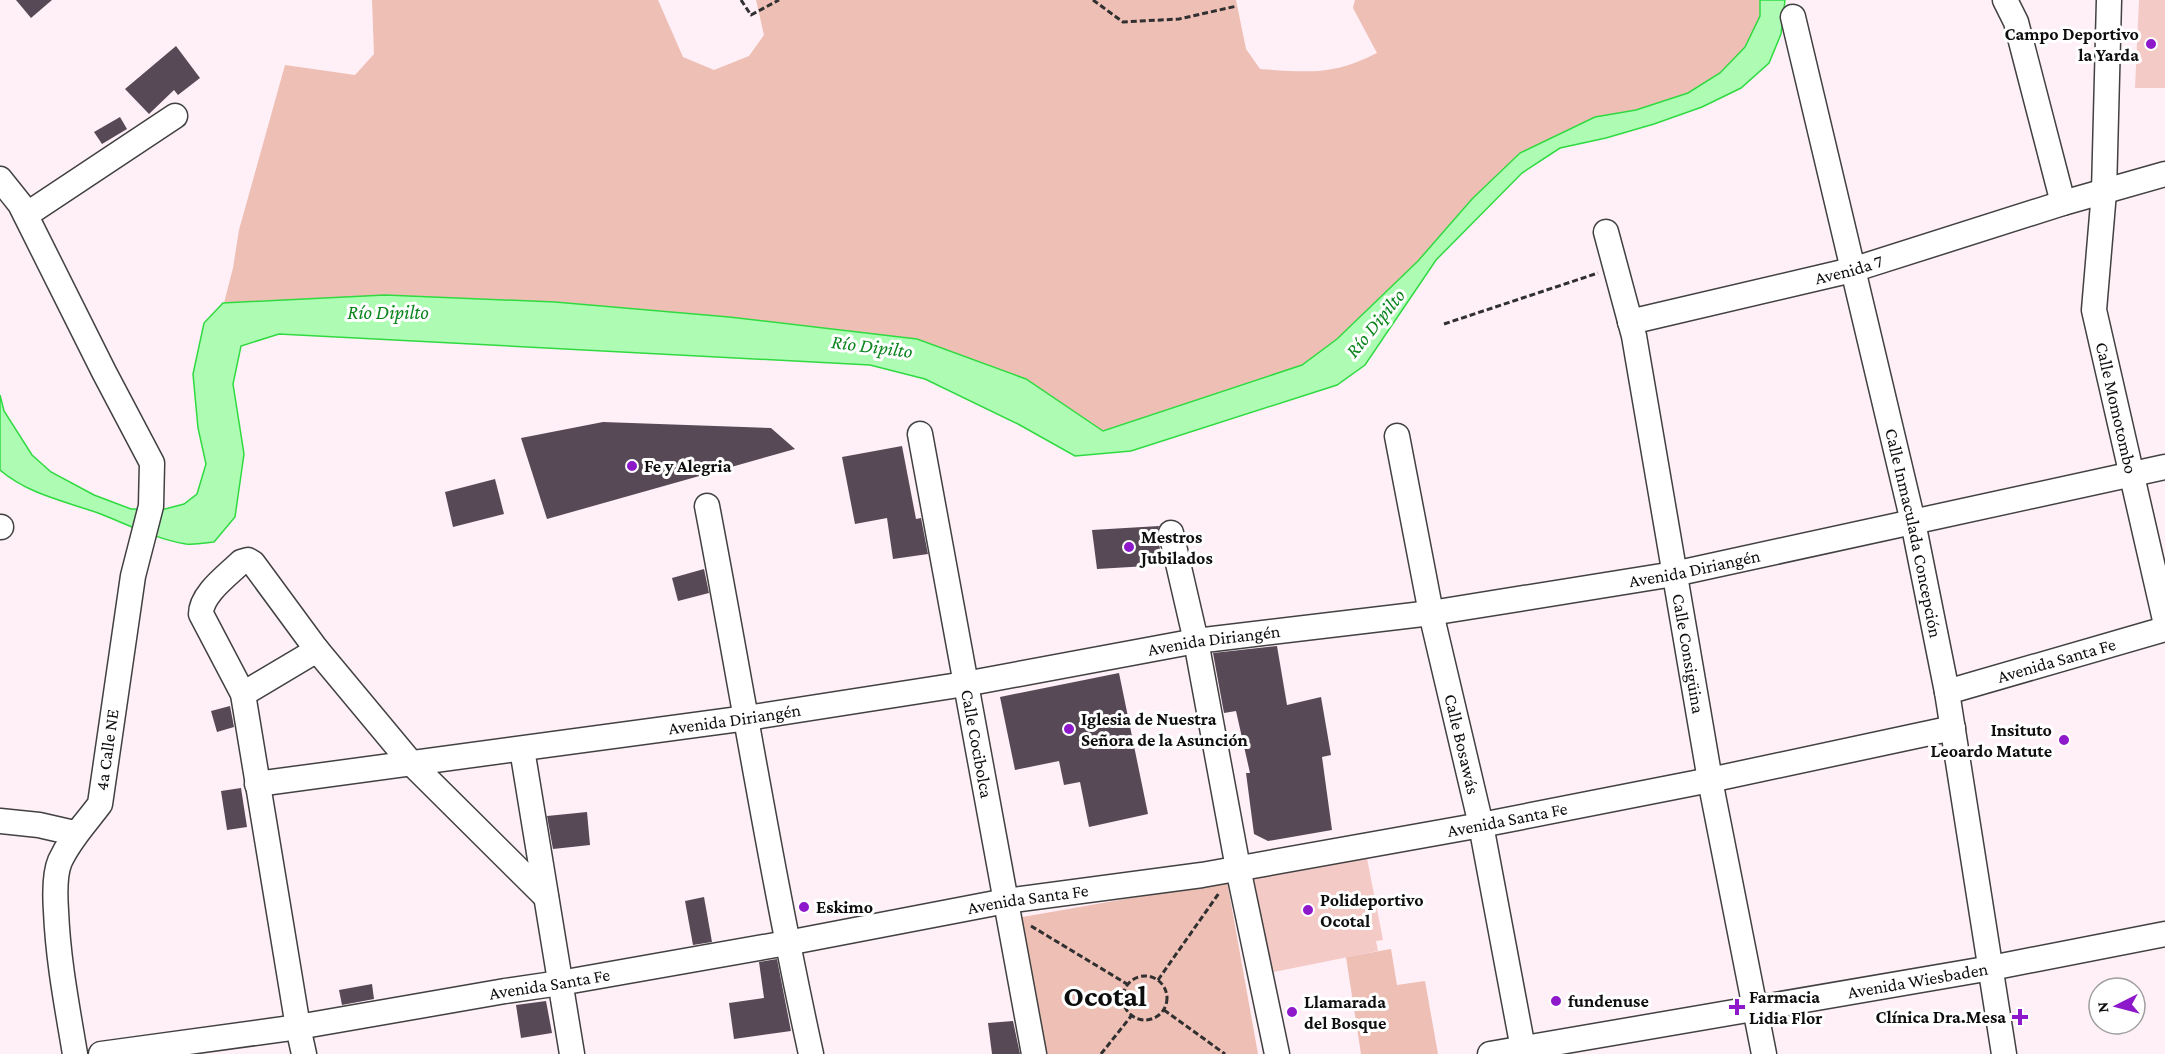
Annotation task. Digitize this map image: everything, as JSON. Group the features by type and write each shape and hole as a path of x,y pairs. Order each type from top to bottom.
{"street":[{"path":"2005,0 2016,22 2063,203"},
{"name":"Calle Momotombo","path":"2109,0 2104,192 2094,310 2165,620"},
{"name":"Calle Inmaculada Concepción","path":"1793,17 1913,522 1947,692 2004,1054"},
{"path":"0,179 26,215 175,116"},
{"path":"2104,192 2165,174"},
{"name":"Avenida 7","path":"1630,322 1852,270 2104,192"},
{"name":"4a Calle NE","path":"26,215 152,463 151,506 133,576 100,804 75,834 59,863 55,894 58,955 75,1054"},
{"name":"Calle Consigüina","path":"1606,232 1630,322 1710,780 1764,1054"},
{"name":"Calle Cocibolca","path":"920,434 1034,1054"},
{"name":"Calle Bosawás","path":"1397,436 1431,613 1480,825 1524,1051"},
{"name":"Avenida Diriangén","path":"257,784 747,718 965,684 1196,641 1431,613 1674,574 2165,466"},
{"path":"707,506 787,943 811,1054"},
{"path":"1171,533 1196,641 1238,868 1277,1054"},
{"path":"304,1054 243,694 201,614 201,605 206,598 241,562 248,560 253,563 317,650 411,763 546,897"},
{"name":"Avenida Santa Fe","path":"1947,692 2165,629"},
{"path":"243,694 317,650"},
{"name":"Avenida Santa Fe","path":"101,1054 298,1027 787,943 1006,901 1238,868 1480,825 1710,780 1953,728"},
{"path":"522,749 572,1054"},
{"path":"0,821 39,825 75,834"},
{"name":"Avenida Wiesbaden","path":"1490,1054 1524,1051 1756,1007 1991,968 2165,934"}],"path":[{"path":"741,0 751,15 779,0"},
{"path":"1093,0 1123,22 1179,19 1237,6"},
{"path":"1444,324 1614,268"},
{"path":"1158,980 1238,868"},
{"path":"1027,924 1127,984"},
{"path":"1148,975 1158,980 1166,991 1167,1002 1164,1010 1150,1020 1136,1019 1124,1005 1122,996 1127,984 1133,979 1148,975"},
{"path":"1164,1010 1225,1054"},
{"path":"1101,1054 1132,1015"}],"shaded area":[{"path":"372,0 658,0 683,57 714,70 749,56 764,35 756,0 1236,0 1246,49 1260,69 1307,71 1347,66 1377,53 1353,8 1355,0 1760,0 1760,16 1745,47 1720,73 1688,93 1636,110 1595,117 1472,199 1418,261 1337,339 1302,365 1102,431 1026,379 917,339 729,317 555,302 275,300 224,303 239,230 285,65 355,75 374,54"},
{"name":"Campo Deportivo la Yarda","path":"2139,0 2165,0 2165,88 2135,88"},
{"name":"Polideportivo Ocotal","path":"1365,848 1383,940 1376,941 1378,951 1259,975 1238,868"},
{"path":"1227,881 1258,1054 1042,1054 1017,918"},
{"path":"1391,949 1397,985 1425,981 1438,1054 1361,1054 1346,957"}],"water":[{"name":"Río Dipilto","path":"1760,0 1785,0 1781,34 1769,63 1741,88 1702,107 1606,138 1560,148 1522,173 1436,260 1365,365 1337,385 1131,451 1075,456 1018,424 925,379 870,365 279,334 241,346 233,384 244,454 235,517 214,542 186,544 152,535 34,491 0,470 0,395 4,411 32,455 51,472 94,495 131,509 165,509 184,504 197,494 206,464 198,428 193,374 204,323 223,303 385,295 555,302 729,317 917,339 1026,379 1103,431 1302,365 1337,339 1418,261 1472,199 1520,153 1595,117 1636,110 1688,93 1720,73 1745,47 1760,16"}],"building":[{"path":"16,0 52,0 31,18"},
{"path":"176,46 200,78 178,95 174,90 149,114 125,89"},
{"path":"120,117 127,129 102,144 94,132"},
{"name":"Fe y Alegria","path":"603,422 771,428 795,449 547,519 521,438"},
{"path":"902,446 916,519 921,518 928,554 893,559 887,518 855,524 842,457"},
{"path":"495,479 504,514 453,527 445,492"},
{"name":"Mestros Jubilados","path":"1159,526 1157,536 1164,565 1097,569 1092,530"},
{"path":"704,569 709,593 678,601 672,578"},
{"path":"1277,646 1287,705 1321,697 1331,755 1322,757 1332,830 1268,841 1254,834 1246,773 1250,773 1236,711 1224,713 1213,653"},
{"name":"Iglesia de Nuestra Señora de la Asunción","path":"1119,673 1148,814 1089,827 1080,782 1064,785 1059,761 1015,770 1000,697"},
{"path":"230,706 234,727 217,732 211,711"},
{"path":"241,788 247,827 227,830 221,791"},
{"path":"587,812 590,845 553,849 547,816"},
{"path":"704,897 712,942 693,945 685,901"},
{"path":"777,959 791,1031 734,1039 729,1003 764,998 759,962"},
{"path":"372,984 374,999 342,1005 339,990"},
{"path":"546,1001 552,1033 521,1038 516,1005"},
{"path":"1013,1021 1020,1054 992,1054 988,1023"}],"place":[{"name":"Campo Deportivo la Yarda","path":"2151,44"},
{"name":"Fe y Alegria","path":"632,466"},
{"name":"Mestros Jubilados","path":"1129,547"},
{"name":"Iglesia de Nuestra Señora de la Asunción","path":"1069,729"},
{"name":"Insituto Leoardo Matute","path":"2064,740"},
{"name":"Eskimo","path":"804,907"},
{"name":"Polideportivo Ocotal","path":"1308,910"},
{"name":"fundenuse","path":"1556,1001"},
{"name":"Farmacia Lidia Flor","path":"1737,1007"},
{"name":"Llamarada del Bosque","path":"1292,1012"},
{"name":"Clínica Dra.Mesa","path":"2020,1017"}],"district":[{"name":"Ocotal","path":"1105,996"}]}
